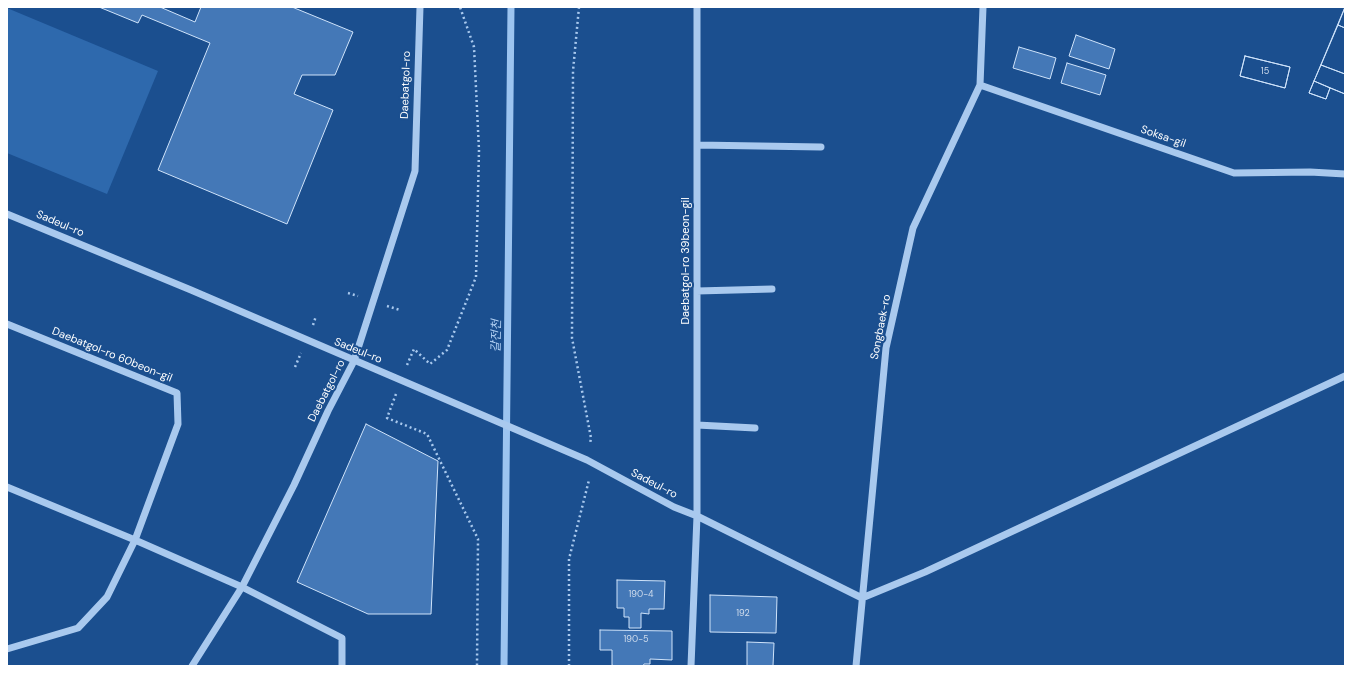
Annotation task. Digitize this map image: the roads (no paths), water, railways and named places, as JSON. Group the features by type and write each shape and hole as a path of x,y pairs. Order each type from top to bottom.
{"street":[{"name":"Daebatgol-ro","path":"192,666 242,587 294,485 328,411 354,361 414,171 420,7"},
{"name":"Daebatgol-ro 39beon-gil","path":"697,7 697,516"},
{"name":"Songbaek-ro","path":"856,666 886,348 914,228 980,85 983,7"},
{"name":"Soksa-gil","path":"980,85 1234,173 1310,172 1345,174"},
{"path":"697,145 822,147"},
{"name":"Sadeul-ro","path":"7,214 475,411 590,462 674,507 697,516 862,598"},
{"path":"697,291 772,289"},
{"name":"Daebatgol-ro 60beon-gil","path":"7,324 177,393 178,424 135,540 107,597 78,628 7,649"},
{"path":"862,598 925,572 1345,376"},
{"path":"697,425 755,428"},
{"path":"7,487 135,540 242,587 342,638 342,662 335,666"},
{"path":"691,666 697,516"}],"waterway":[{"name":"갈전천","path":"504,666 511,7"}]}
